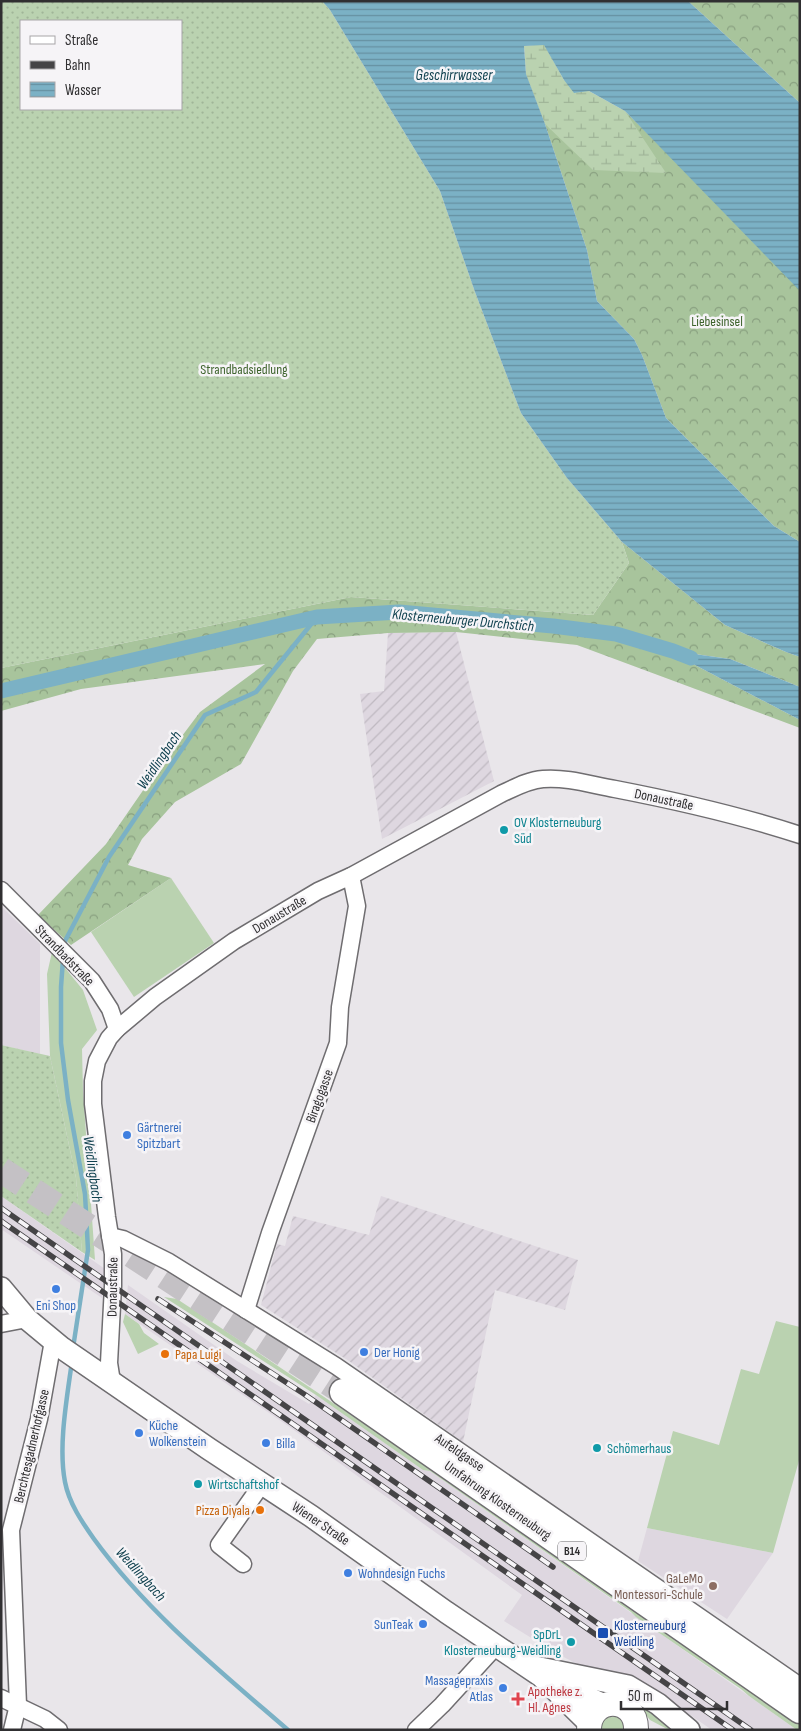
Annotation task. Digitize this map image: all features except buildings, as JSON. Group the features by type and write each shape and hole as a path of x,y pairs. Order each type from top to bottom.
{"main road":[{"name":"Umfahrung Klosterneuburg","path":"344,1392 800,1710"},
{"path":"589,1727 592,1716 597,1709 612,1703 626,1708 642,1726"}],"street":[{"name":"Donaustraße","path":"112,1382 108,1363 113,1262 93,1104 93,1081 97,1061 109,1038 155,997 234,941 292,906 352,882 410,843 523,783 543,779 570,780 684,803 762,822 800,835"},
{"name":"Biragogasse","path":"246,1310 270,1233 338,1043 340,1007 357,906 352,882"},
{"name":"Strandbadstraße","path":"1,890 84,972 103,996 117,1029"},
{"name":"Aufeldgasse","path":"110,1236 123,1239 169,1262 336,1366 800,1686"},
{"name":"Wiener Straße","path":"1,1288 27,1319 57,1344 92,1369 311,1516 532,1671 604,1705"},
{"path":"1,1324 27,1319"},
{"name":"Berchtesgadnerhofgasse","path":"12,1730 18,1704 11,1530 57,1344"},
{"path":"243,1564 219,1545 262,1484"},
{"path":"416,1730 442,1706 496,1646"},
{"name":"Wiener Straße","path":"532,1671 589,1727"},
{"name":"Wiener Straße","path":"532,1671 628,1686 658,1704 689,1730"},
{"path":"1,1698 18,1704 45,1719 58,1730"}],"shaded area":[{"path":"456,632 494,781 382,839 360,694 384,691 388,633"},
{"path":"1,906 40,944 40,1054 1,1045"},
{"path":"1,1196 105,1269 102,1298 1,1229"},
{"path":"381,1196 578,1260 565,1310 495,1290 463,1442 349,1361 261,1305 277,1244 285,1246 293,1216 369,1235"},
{"path":"128,1285 237,1361 309,1404 316,1395 423,1470 430,1471 797,1730 712,1730 641,1681 587,1669 554,1652 504,1621 522,1595 291,1428 125,1314"},
{"name":"GaLeMo Montessori-Schule","path":"647,1528 773,1553 727,1619 638,1561"}],"green space":[{"name":"Strandbadsiedlung","path":"1,1 322,1 330,10 440,191 475,292 521,413 567,478 622,542 629,563 593,615 351,597 1,668"},
{"path":"688,1 800,1 800,103"},
{"path":"544,44 564,80 589,91 625,111 666,173 593,170 545,124 526,74 524,46"},
{"name":"Liebesinsel","path":"526,74 625,111 800,287 800,542 774,526 666,418 634,339 597,301 587,250 545,124"},
{"path":"622,542 725,625 800,657 800,687 730,659 674,651 695,665 800,720 800,728 577,645 456,632 388,633 317,639 293,671 241,764 175,802 142,839 128,865 171,878 71,945 38,915 106,844 200,712 265,664 81,689 1,711 1,668 351,597 593,615 629,563"},
{"path":"171,878 214,943 134,997 91,932"},
{"path":"52,952 83,990 97,1030 82,1049 83,1091 95,1260 82,1252 76,1178 50,1056 47,974"},
{"path":"1,1045 50,1056 76,1178 82,1252 1,1196"},
{"path":"164,1297 177,1299 412,1456 800,1725 800,1730 797,1730 430,1471 423,1470 316,1395"},
{"path":"125,1314 139,1324 144,1333 159,1344 138,1354 123,1322"},
{"path":"776,1321 800,1327 800,1457 773,1553 647,1528 673,1431 719,1445 741,1369 759,1374"},
{"path":"587,1690 628,1692 680,1730 669,1730 650,1720 636,1702 606,1693"},
{"path":"618,1712 627,1730 599,1730 601,1718"}],"water":[{"name":"Geschirrwasser","path":"322,1 688,1 800,103 800,291 625,111 589,91 574,93 564,80 544,45 524,46 526,74 545,124 587,250 597,301 634,339 666,418 774,526 800,542 800,657 725,625 622,542 567,478 521,413 475,292 440,191 330,10"},
{"path":"673,651 730,659 800,687 800,720 695,665"}],"waterway":[{"name":"Klosterneuburger Durchstich","path":"1,691 317,617 399,612 553,626 616,634 691,658"},
{"name":"Weidlingbach","path":"65,947 65,941 109,857 205,715 256,692 317,617"},
{"name":"Weidlingbach","path":"63,959 61,1043 68,1100 85,1194 88,1250 73,1348"},
{"name":"Weidlingbach","path":"72,1361 62,1453 67,1490 81,1519 115,1566 161,1616 185,1640 288,1730"}],"tunnel":[{"path":"1,1170 343,1392"}],"railway":[{"path":"1,1208 751,1730"},
{"path":"1,1221 733,1730"},
{"path":"158,1299 304,1394 553,1567"}],"place":[{"name":"OV Klosterneuburg Süd","path":"504,830"},
{"name":"Gärtnerei Spitzbart","path":"127,1135"},
{"name":"Eni Shop","path":"56,1289"},
{"name":"Der Honig","path":"364,1352"},
{"name":"Papa Luigi","path":"165,1354"},
{"name":"Küche Wolkenstein","path":"139,1433"},
{"name":"Billa","path":"266,1443"},
{"name":"Schömerhaus","path":"597,1448"},
{"name":"Wirtschaftshof","path":"198,1484"},
{"name":"Pizza Diyala","path":"260,1510"},
{"name":"Wohndesign Fuchs","path":"348,1573"},
{"name":"GaLeMo Montessori-Schule","path":"713,1586"},
{"name":"SunTeak","path":"423,1624"},
{"name":"Klosterneuburg Weidling","path":"603,1633"},
{"name":"SpDrL Klosterneuburg-Weidling","path":"571,1642"},
{"name":"Massagepraxis Atlas","path":"503,1688"},
{"name":"Apotheke z. Hl. Agnes","path":"518,1699"}]}
